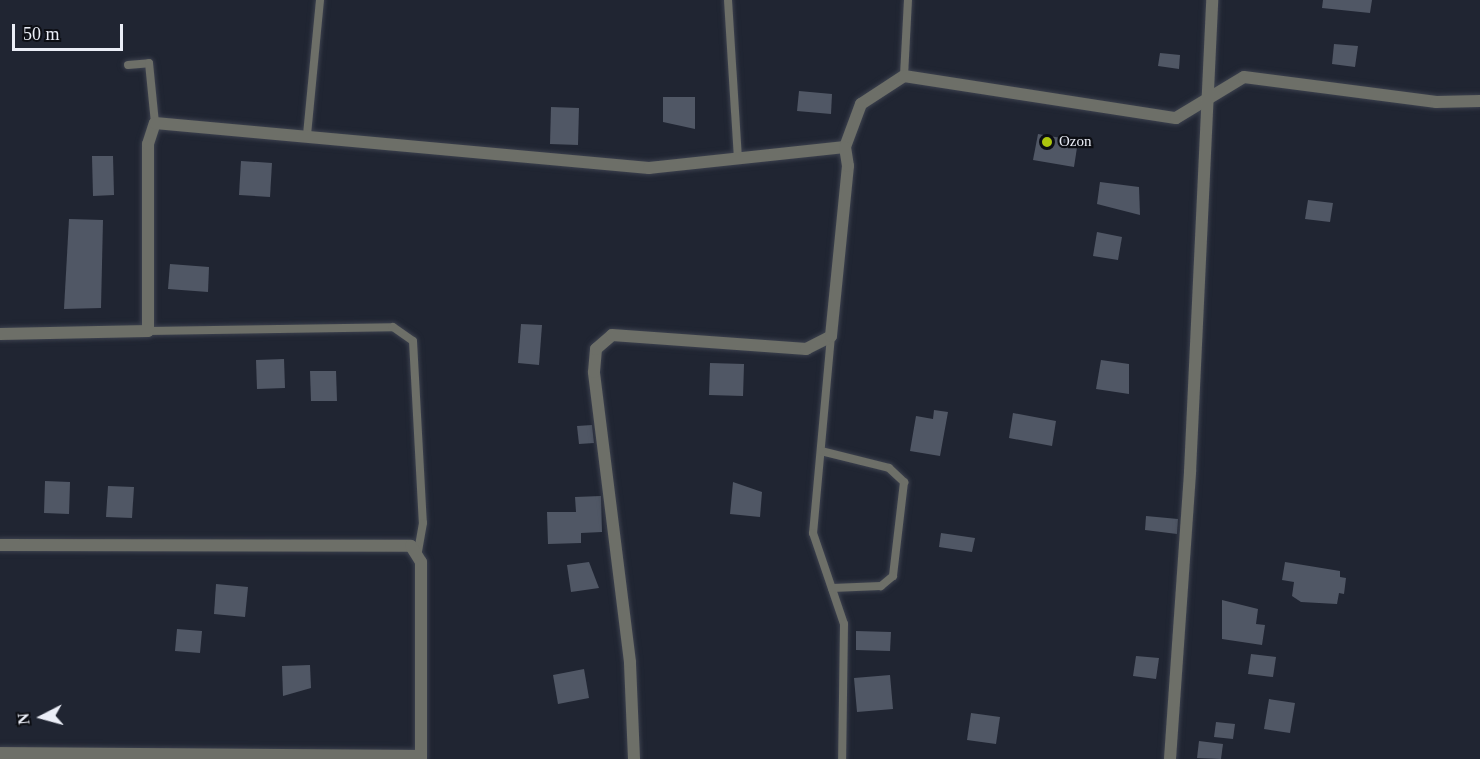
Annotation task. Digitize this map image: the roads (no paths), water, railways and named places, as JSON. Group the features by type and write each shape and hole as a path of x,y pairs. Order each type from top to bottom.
{"street":[{"path":"1170,759 1211,93 1212,0"},
{"path":"634,759 630,662 594,372 596,349 612,335 806,349 831,336 848,166 845,147 861,104 904,76 1176,118 1211,93 1244,77 1436,102 1480,101"},
{"path":"0,334 148,331 148,144 155,123 307,135 649,168 845,147"},
{"path":"0,545 386,543 418,551 421,757 0,753"}],"lane":[{"path":"307,135 320,0"},
{"path":"728,0 738,158"},
{"path":"904,76 908,0"},
{"path":"128,65 149,63 155,123"},
{"path":"148,331 393,327 413,341 423,523 418,551"},
{"path":"831,336 813,533 844,624 842,759"},
{"path":"820,451 889,468 904,482 893,576 880,586 832,588"}],"place":[{"name":"Ozon","path":"1047,142"}]}
